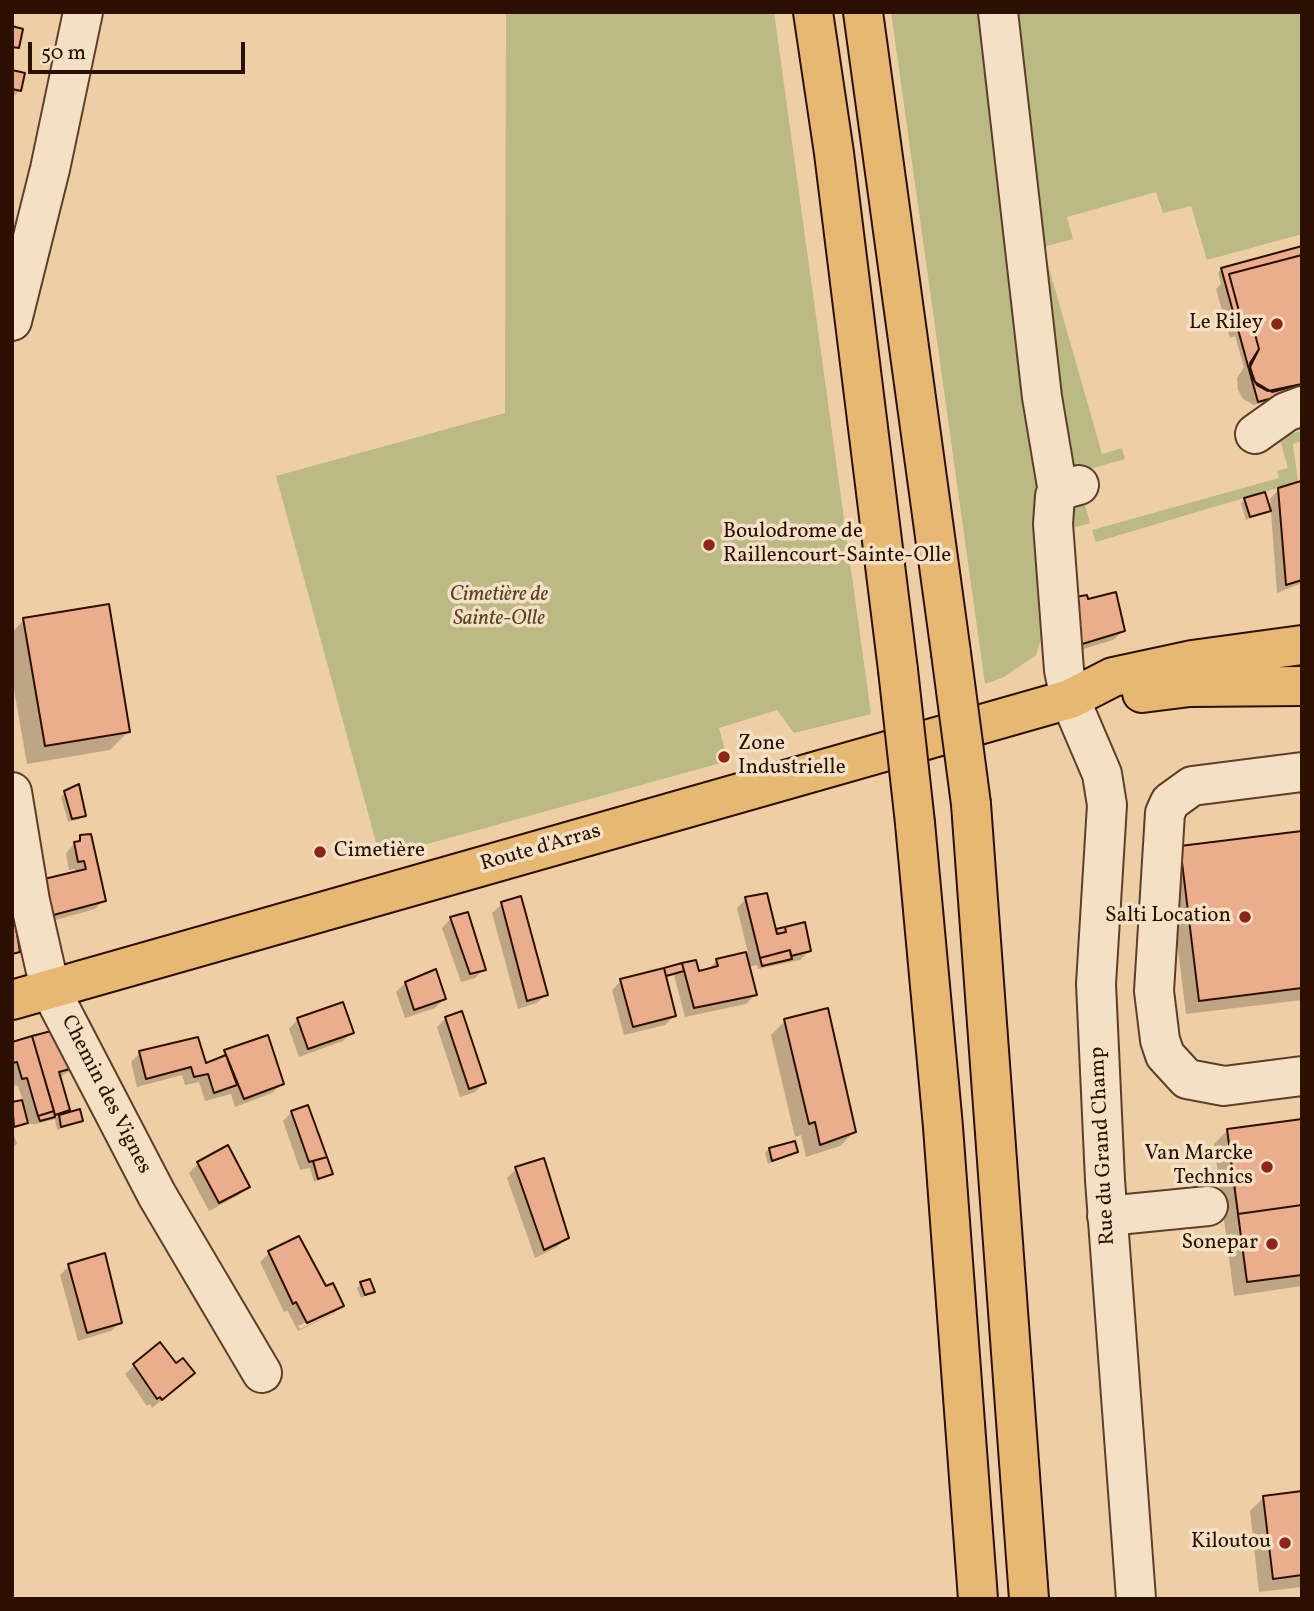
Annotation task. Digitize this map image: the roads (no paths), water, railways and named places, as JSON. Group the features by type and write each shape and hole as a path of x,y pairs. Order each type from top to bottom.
{"main road":[{"path":"813,12 834,153 915,822 943,1127 978,1599"},
{"path":"863,12 971,804 1030,1599"},
{"path":"1070,699 1113,677 1192,660 1302,645"},
{"path":"1070,699 1190,687 1302,686"},
{"name":"Route d'Arras","path":"12,1000 1070,699"}],"street":[{"path":"12,321 50,169 83,12"},
{"name":"Rue du Grand Champ","path":"998,12 1042,397 1068,488 1054,501 1053,524 1064,670 1070,699 1102,775 1107,805 1097,928 1097,1013 1107,1216 1136,1599"},
{"path":"1255,434 1286,412 1302,406"},
{"path":"1302,772 1192,786 1170,802 1164,827 1154,991 1156,1021 1166,1055 1186,1079 1224,1086 1302,1076"},
{"name":"Chemin des Vignes","path":"12,792 30,901 50,989 157,1195 262,1373"},
{"path":"1097,1013 1156,1021"},
{"path":"1107,1216 1208,1206"}],"place":[{"name":"Le Riley","path":"1277,324"},
{"name":"Boulodrome de Raillencourt-Sainte-Olle","path":"709,545"},
{"name":"Zone Industrielle","path":"724,757"},
{"name":"Cimetière","path":"320,852"},
{"name":"Salti Location","path":"1245,917"},
{"name":"Van Marcke Technics","path":"1267,1167"},
{"name":"Sonepar","path":"1272,1244"},
{"name":"Kiloutou","path":"1285,1543"}],"park label":[{"name":"Cimetière de Sainte-Olle","path":"499,608"}]}
